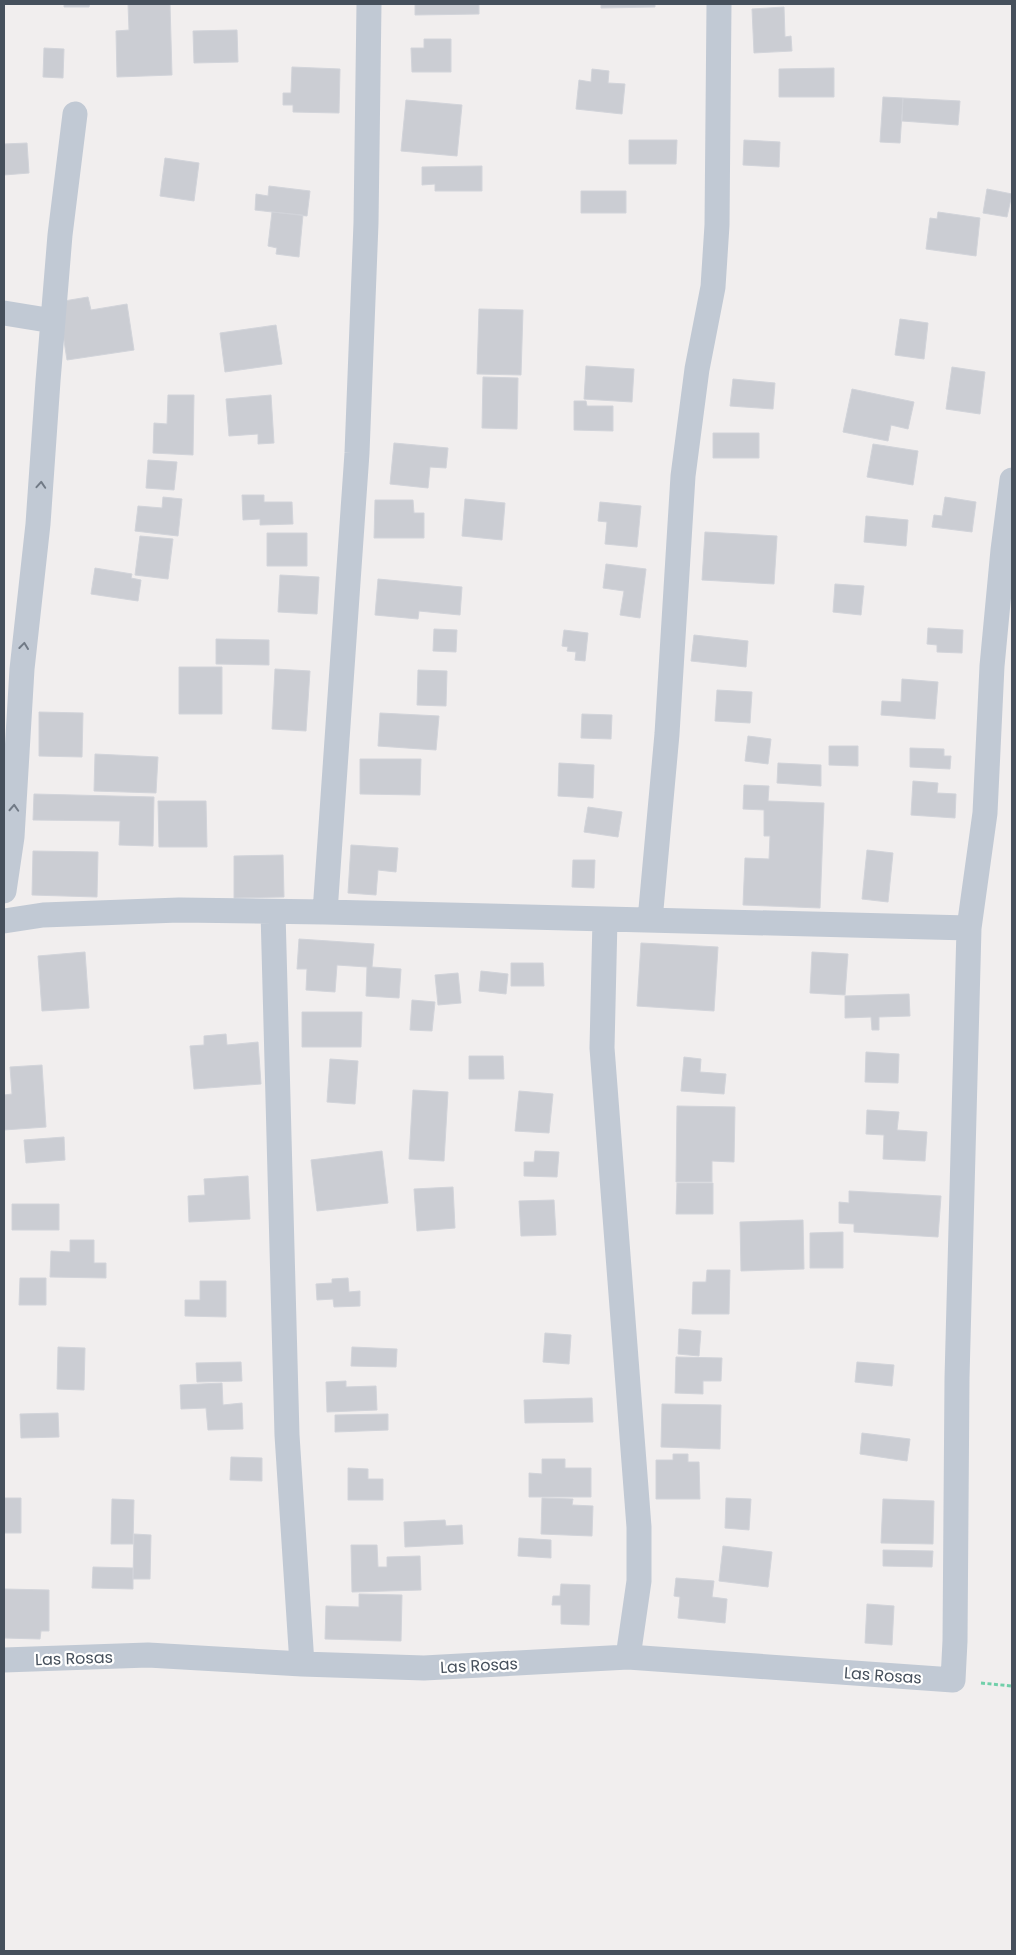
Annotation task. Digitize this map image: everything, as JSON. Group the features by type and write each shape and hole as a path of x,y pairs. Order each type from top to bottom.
{"street":[{"path":"325,912 358,443 366,222 369,4"},
{"path":"650,920 667,734 683,476 697,369 713,287 717,225 719,4"},
{"path":"4,892 12,837 22,669 38,524 53,321 75,114"},
{"path":"4,313 53,321"},
{"path":"4,921 43,915 179,910 969,928 985,813 992,666 1012,480"},
{"path":"272,912 287,1435 302,1664"},
{"path":"605,919 602,1048 639,1526 639,1581 628,1657"},
{"name":"Las Rosas","path":"4,1660 148,1655 302,1664 424,1668 628,1657 953,1680 957,1378 969,928"}],"building":[{"path":"64,4 90,4 89,7 64,7"},
{"path":"128,4 170,4 172,75 117,77 116,31 129,30"},
{"path":"415,4 479,4 479,14 415,15"},
{"path":"601,4 655,4 655,7 601,8"},
{"path":"784,7 785,37 791,36 792,51 754,53 752,9"},
{"path":"237,30 238,62 194,63 193,31"},
{"path":"424,39 451,39 451,72 412,72 411,48 424,48"},
{"path":"44,48 64,49 63,78 43,77"},
{"path":"292,67 340,69 339,113 293,112 293,105 283,105 283,93 291,93"},
{"path":"834,68 834,97 779,97 779,69"},
{"path":"592,69 609,71 608,83 625,84 622,114 576,109 579,80 591,82"},
{"path":"883,97 903,98 900,143 880,142"},
{"path":"903,98 960,101 958,125 902,121"},
{"path":"406,100 462,105 457,156 401,151"},
{"path":"629,140 677,140 676,164 629,164"},
{"path":"744,140 780,142 779,167 743,165"},
{"path":"27,143 29,173 4,175 4,144"},
{"path":"165,158 199,163 194,201 160,196"},
{"path":"482,166 482,191 435,191 435,184 422,185 422,167"},
{"path":"269,186 310,191 307,216 255,210 256,194 268,196"},
{"path":"987,189 1012,194 1007,217 983,213"},
{"path":"581,191 626,191 626,213 581,213"},
{"path":"272,212 303,215 299,257 276,254 277,248 268,246"},
{"path":"938,212 980,218 976,256 926,249 930,218 937,219"},
{"path":"88,297 91,310 127,304 134,350 67,360 58,302"},
{"path":"479,309 523,310 521,375 477,374"},
{"path":"900,319 928,323 924,359 895,355"},
{"path":"276,325 282,364 225,372 220,333"},
{"path":"586,366 634,369 632,402 584,399"},
{"path":"952,367 985,372 980,414 946,409"},
{"path":"483,377 518,378 517,429 482,428"},
{"path":"733,379 775,383 773,409 730,406"},
{"path":"852,389 914,402 908,429 891,425 888,441 843,432"},
{"path":"168,395 194,395 193,455 153,453 154,423 167,424"},
{"path":"271,395 274,443 258,444 258,434 229,436 226,399"},
{"path":"574,401 586,401 587,406 613,406 613,431 574,430"},
{"path":"713,433 759,433 759,458 713,458"},
{"path":"394,443 448,448 446,468 430,467 428,488 390,484"},
{"path":"873,444 918,451 913,485 867,477"},
{"path":"148,460 177,462 174,490 146,488"},
{"path":"242,495 264,495 264,502 292,502 293,524 260,525 260,519 243,520"},
{"path":"163,497 182,499 178,536 135,531 138,506 162,508"},
{"path":"945,497 976,502 972,532 932,527 934,515 942,516"},
{"path":"465,499 505,503 502,540 462,536"},
{"path":"375,500 413,500 414,513 424,513 424,538 374,538"},
{"path":"600,502 641,506 637,547 605,544 607,522 598,521"},
{"path":"866,516 908,520 906,546 864,542"},
{"path":"705,532 777,536 774,584 702,580"},
{"path":"267,533 307,533 307,566 267,566"},
{"path":"140,536 173,539 168,579 135,575"},
{"path":"606,564 646,569 640,618 620,615 624,591 603,588"},
{"path":"95,568 132,574 131,578 141,580 138,601 91,594"},
{"path":"280,575 319,577 317,614 278,612"},
{"path":"378,579 462,587 460,615 419,611 418,619 375,615"},
{"path":"835,584 864,586 861,615 833,612"},
{"path":"928,628 963,630 962,653 937,652 937,645 927,644"},
{"path":"434,629 457,630 456,652 433,651"},
{"path":"564,630 588,633 585,661 575,660 576,652 567,651 568,647 562,646"},
{"path":"694,635 748,641 746,667 691,661"},
{"path":"216,639 269,640 269,665 216,664"},
{"path":"179,667 222,667 222,714 179,714"},
{"path":"275,669 310,671 306,731 272,729"},
{"path":"418,670 447,671 446,706 417,705"},
{"path":"902,679 938,682 935,719 881,715 882,701 901,702"},
{"path":"717,690 752,692 750,723 715,721"},
{"path":"39,712 83,713 82,757 39,756"},
{"path":"380,713 439,716 436,750 378,746"},
{"path":"582,714 612,715 611,739 581,738"},
{"path":"748,736 771,739 768,764 745,761"},
{"path":"829,746 858,746 858,766 829,765"},
{"path":"910,748 944,749 944,756 951,756 950,769 910,767"},
{"path":"95,754 158,757 156,793 94,791"},
{"path":"360,759 421,759 420,795 360,794"},
{"path":"559,763 594,765 593,798 558,796"},
{"path":"778,763 821,765 821,786 777,783"},
{"path":"913,781 938,783 937,793 956,794 955,818 911,815"},
{"path":"744,785 769,786 768,801 824,803 820,908 743,905 745,858 769,859 770,836 764,836 764,810 743,809"},
{"path":"34,794 154,797 153,846 119,845 120,821 33,820"},
{"path":"158,801 206,801 207,847 159,847"},
{"path":"588,807 622,812 618,837 584,832"},
{"path":"351,845 398,848 396,872 378,870 376,895 348,893"},
{"path":"867,850 893,853 888,902 862,899"},
{"path":"33,851 98,852 97,897 32,895"},
{"path":"283,855 284,897 234,898 234,856"},
{"path":"573,860 595,860 594,888 572,887"},
{"path":"299,939 374,944 372,967 401,969 399,998 366,996 367,967 337,965 335,992 306,990 307,969 297,969"},
{"path":"641,943 718,947 714,1011 637,1006"},
{"path":"85,952 89,1008 42,1011 38,956"},
{"path":"812,952 848,954 845,995 810,993"},
{"path":"511,963 543,963 544,986 511,986"},
{"path":"481,971 508,974 506,994 479,991"},
{"path":"458,973 461,1003 438,1005 435,975"},
{"path":"909,994 910,1016 879,1017 879,1030 872,1030 871,1017 845,1018 845,996"},
{"path":"412,1000 435,1002 432,1031 410,1030"},
{"path":"302,1012 362,1012 361,1047 302,1047"},
{"path":"226,1034 227,1045 258,1042 261,1084 194,1089 190,1046 204,1045 204,1036"},
{"path":"866,1052 899,1054 898,1083 865,1082"},
{"path":"469,1056 503,1056 504,1079 469,1079"},
{"path":"684,1057 701,1059 700,1072 726,1074 724,1094 681,1091"},
{"path":"330,1059 358,1061 355,1104 327,1102"},
{"path":"42,1065 46,1127 4,1130 4,1095 12,1094 10,1067"},
{"path":"413,1090 448,1092 444,1161 409,1159"},
{"path":"519,1091 553,1094 549,1133 515,1131"},
{"path":"677,1106 735,1107 734,1162 712,1161 712,1182 676,1182"},
{"path":"867,1110 899,1112 897,1130 927,1132 925,1161 883,1159 884,1135 866,1134"},
{"path":"64,1137 65,1160 26,1163 24,1140"},
{"path":"382,1151 388,1203 317,1211 311,1160"},
{"path":"535,1151 559,1152 557,1177 524,1176 524,1162 534,1162"},
{"path":"248,1176 250,1219 189,1222 188,1196 205,1195 204,1179"},
{"path":"677,1183 713,1183 713,1214 676,1214"},
{"path":"453,1187 455,1228 417,1231 414,1189"},
{"path":"849,1191 941,1196 938,1237 854,1232 854,1224 839,1223 839,1202 849,1203"},
{"path":"554,1200 556,1235 521,1236 519,1201"},
{"path":"12,1204 59,1204 59,1230 12,1230"},
{"path":"803,1220 804,1269 741,1271 740,1222"},
{"path":"843,1232 843,1268 810,1268 810,1233"},
{"path":"70,1240 94,1240 94,1263 106,1263 106,1278 50,1277 51,1251 70,1252"},
{"path":"707,1270 730,1270 729,1314 692,1314 693,1282 706,1282"},
{"path":"20,1278 46,1278 46,1305 19,1305"},
{"path":"348,1278 349,1292 360,1291 360,1306 334,1307 333,1299 317,1300 316,1284 332,1283 332,1279"},
{"path":"200,1281 226,1281 226,1317 185,1316 185,1300 200,1300"},
{"path":"679,1329 701,1331 699,1356 678,1354"},
{"path":"545,1333 571,1335 569,1364 543,1362"},
{"path":"58,1347 85,1348 84,1390 57,1389"},
{"path":"352,1347 397,1349 396,1367 351,1366"},
{"path":"676,1357 722,1358 721,1381 703,1381 703,1394 675,1393"},
{"path":"241,1362 242,1381 197,1382 196,1363"},
{"path":"857,1362 894,1365 892,1386 855,1382"},
{"path":"346,1381 346,1387 376,1386 377,1410 327,1412 326,1382"},
{"path":"222,1383 223,1405 242,1403 243,1429 208,1430 206,1408 181,1409 180,1385"},
{"path":"592,1398 593,1422 525,1423 524,1400"},
{"path":"662,1404 721,1405 720,1449 661,1447"},
{"path":"58,1413 59,1437 21,1438 20,1414"},
{"path":"388,1414 388,1430 335,1432 335,1415"},
{"path":"862,1433 910,1439 907,1461 860,1454"},
{"path":"673,1454 688,1454 688,1462 699,1462 700,1499 656,1499 656,1460 673,1460"},
{"path":"231,1457 262,1458 262,1481 230,1480"},
{"path":"542,1459 565,1459 565,1468 591,1468 591,1497 529,1497 529,1473 542,1474"},
{"path":"348,1468 368,1469 368,1479 383,1479 383,1500 348,1500"},
{"path":"4,1498 21,1498 21,1533 4,1533"},
{"path":"542,1498 573,1499 572,1505 593,1506 592,1536 541,1534"},
{"path":"726,1498 751,1499 749,1530 725,1528"},
{"path":"112,1499 134,1500 133,1544 111,1544"},
{"path":"883,1499 934,1501 933,1544 881,1543"},
{"path":"445,1520 446,1526 462,1525 463,1544 405,1547 404,1522"},
{"path":"134,1534 151,1535 150,1579 133,1579"},
{"path":"519,1538 551,1540 551,1558 518,1556"},
{"path":"351,1545 377,1545 378,1567 387,1567 387,1557 420,1556 421,1590 352,1592"},
{"path":"723,1546 772,1552 768,1587 719,1581"},
{"path":"883,1550 933,1551 932,1567 883,1566"},
{"path":"93,1567 133,1568 133,1589 92,1588"},
{"path":"676,1578 714,1581 712,1597 727,1599 725,1623 678,1618 680,1597 674,1596"},
{"path":"561,1584 590,1585 589,1625 561,1624 561,1605 552,1605 553,1596 560,1596"},
{"path":"4,1589 49,1590 49,1631 41,1631 40,1639 4,1638"},
{"path":"359,1594 402,1595 401,1641 325,1639 326,1606 359,1607"},
{"path":"867,1604 894,1606 892,1645 865,1643"}]}
